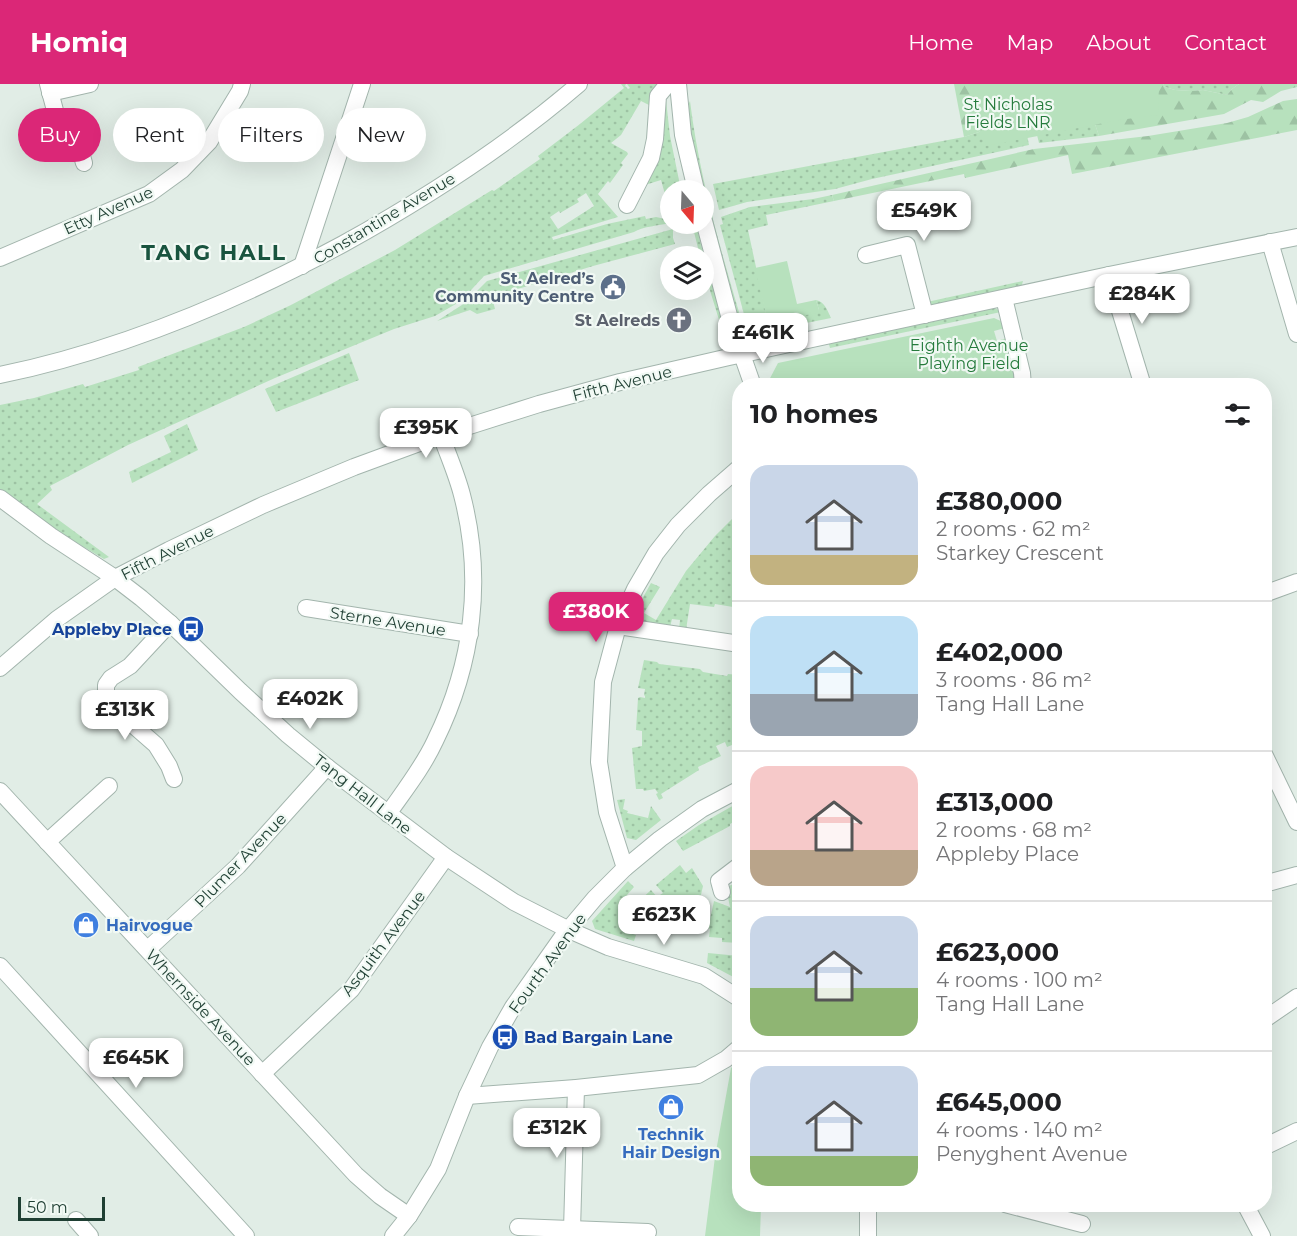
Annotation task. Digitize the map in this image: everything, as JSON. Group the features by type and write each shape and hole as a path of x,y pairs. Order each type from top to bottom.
{"street":[{"path":"84,163 80,149 66,152 49,89 90,84"},
{"name":"Etty Avenue","path":"0,258 149,194 182,170 209,142 235,100 242,84"},
{"path":"302,266 362,84"},
{"name":"Constantine Avenue","path":"0,375 89,352 161,329 302,266 384,222 435,189 512,138 579,84"},
{"path":"627,205 651,158 655,139 658,96 668,84"},
{"path":"678,84 683,135 693,180"},
{"path":"707,234 731,323 750,378"},
{"name":"Fifth Avenue","path":"0,667 57,620 115,578 263,505 354,467 441,435 539,404 620,382 741,354 1297,237"},
{"path":"1270,242 1297,334"},
{"path":"866,255 907,245 925,315"},
{"path":"1109,275 1141,378"},
{"path":"1004,298 1022,378"},
{"path":"388,814 435,743 451,707 471,634 474,574 470,538 462,495 441,435"},
{"path":"625,868 607,812 599,762 603,682 618,626 635,589 656,553 678,525 732,474"},
{"name":"Tang Hall Lane","path":"0,498 51,536 115,578 170,624 288,735 446,857 514,902 569,930 608,947 704,976 732,994"},
{"path":"1272,591 1297,582"},
{"name":"Sterne Avenue","path":"306,608 471,634"},
{"path":"170,624 130,666 111,678 106,685 106,694 108,703 156,745 174,769"},
{"path":"618,626 732,643"},
{"name":"Plumer Avenue","path":"148,950 238,866 327,767"},
{"path":"1272,770 1297,822"},
{"path":"47,842 109,786"},
{"name":"Whernside Avenue","path":"0,791 356,1175 380,1196 409,1216"},
{"name":"Fourth Avenue","path":"467,1095 490,1047 513,1007 541,966 595,898 625,868 660,839 702,809 732,793"},
{"name":"Asquith Avenue","path":"262,1074 351,990 446,857"},
{"path":"717,884 732,872"},
{"path":"1272,882 1297,875"},
{"path":"0,966 246,1236"},
{"path":"1272,1013 1297,997"},
{"path":"393,1236 409,1216 438,1169 467,1095 576,1088 698,1075 732,1054"},
{"path":"572,1230 576,1088"},
{"path":"1272,1143 1297,1131"},
{"path":"868,1212 868,1236"},
{"path":"1049,1212 1082,1224"},
{"path":"1249,1212 1262,1236"},
{"path":"76,1220 90,1236"},
{"path":"518,1227 648,1232"}],"green space":[{"path":"621,84 626,84 628,89 630,88 627,84 657,84 653,107 641,101 621,135 611,143 628,154 610,183 608,181 598,194 618,217 552,237 553,240 607,224 645,216 646,219 660,218 660,225 642,228 484,276 461,301 435,316 394,329 275,378 128,445 50,486 52,490 37,504 109,557 104,559 77,543 0,489 0,405 83,384 85,387 139,370 138,367 244,327 291,305 395,250 492,190 494,191 540,159 538,156 624,88","holes":["586,193 594,206 558,229 550,217 579,202 577,199"]},
{"path":"954,84 991,84 984,124 979,132 964,137"},
{"name":"St Nicholas Fields LNR","path":"973,84 1159,84 1158,115 1119,120 986,146"},
{"path":"1086,84 1163,84 1175,90 1203,90 1227,95 1239,84 1297,84 1297,87 1281,91 1263,102 1251,100 1224,114 1099,136"},
{"path":"1163,84 1239,84 1227,95 1203,90 1175,90"},
{"path":"665,91 670,136 679,180 660,180 645,185"},
{"path":"1297,99 1297,130 1072,174 1068,155 965,178 964,174 834,201 832,195 1034,149 1148,136 1227,123 1248,117 1283,101"},
{"path":"690,101 704,180 699,180 698,177 687,107"},
{"path":"1094,121 1099,136 1039,143 1036,131"},
{"path":"984,124 1026,130 1029,145 835,189 747,202 719,210 714,184 964,137 979,132"},
{"path":"832,195 834,201 766,215 768,225 748,230 767,318 819,310 816,300 824,304 831,318 767,331 745,318 720,225 723,224 721,217 750,207"},
{"path":"714,221 741,319 738,321 713,234"},
{"path":"660,233 673,234 675,244 660,246 660,248 492,297 495,309 477,314 470,310 437,321 465,303 487,281"},
{"path":"694,234 698,234 702,246 698,246"},
{"path":"787,261 797,304 816,300 819,310 816,313 802,316 798,312 767,319 755,268"},
{"path":"1023,281 1021,288 932,307 927,302"},
{"path":"714,290 724,322 720,323 713,300"},
{"path":"993,307 1001,312 830,348 828,341"},
{"name":"Eighth Avenue Playing Field","path":"994,318 1003,322 1005,328 994,331 997,341 1007,338 1016,378 770,378 778,363"},
{"path":"349,353 359,380 276,412 265,389"},
{"path":"187,424 198,450 132,483 129,472 171,452 164,436"},
{"path":"732,519 732,607 690,604 686,630 679,629 680,620 672,619 670,627 642,624 636,610 651,583 660,587 644,613 656,620 686,571"},
{"path":"644,660 727,676 732,674 732,745 727,747 725,742 716,746 721,756 698,767 699,770 661,794 663,798 659,800 655,789 644,791 636,789 632,748 642,746 642,731 636,730 638,698 645,698 645,689 638,688"},
{"path":"625,799 623,809 628,811 627,813 648,818 651,806 661,820 636,840 627,838 617,800"},
{"path":"732,806 730,826 683,851 676,841"},
{"path":"680,865 686,873 692,868 703,886 692,934 640,922 642,914 640,913 638,918 628,916 624,931 636,935 634,941 595,929 592,921 628,881 634,887 627,895 636,904 651,890 657,897 663,893 656,885"},
{"path":"732,885 732,943 722,942 722,938 709,937 710,929 708,928 714,901 730,907 726,888"},
{"path":"708,953 732,955 732,976 707,963"},
{"path":"731,1068 732,1212 761,1212 760,1236 705,1236 715,1157"}],"place":[{"name":"St. Aelred’s Community Centre","path":"613,287"},
{"name":"St Aelreds","path":"679,320"},
{"name":"Appleby Place","path":"191,629"},
{"name":"Hairvogue","path":"86,925"},
{"name":"Bad Bargain Lane","path":"505,1037"},
{"name":"Technik Hair Design","path":"671,1107"}],"district":[{"name":"TANG HALL","path":"214,252"}]}
